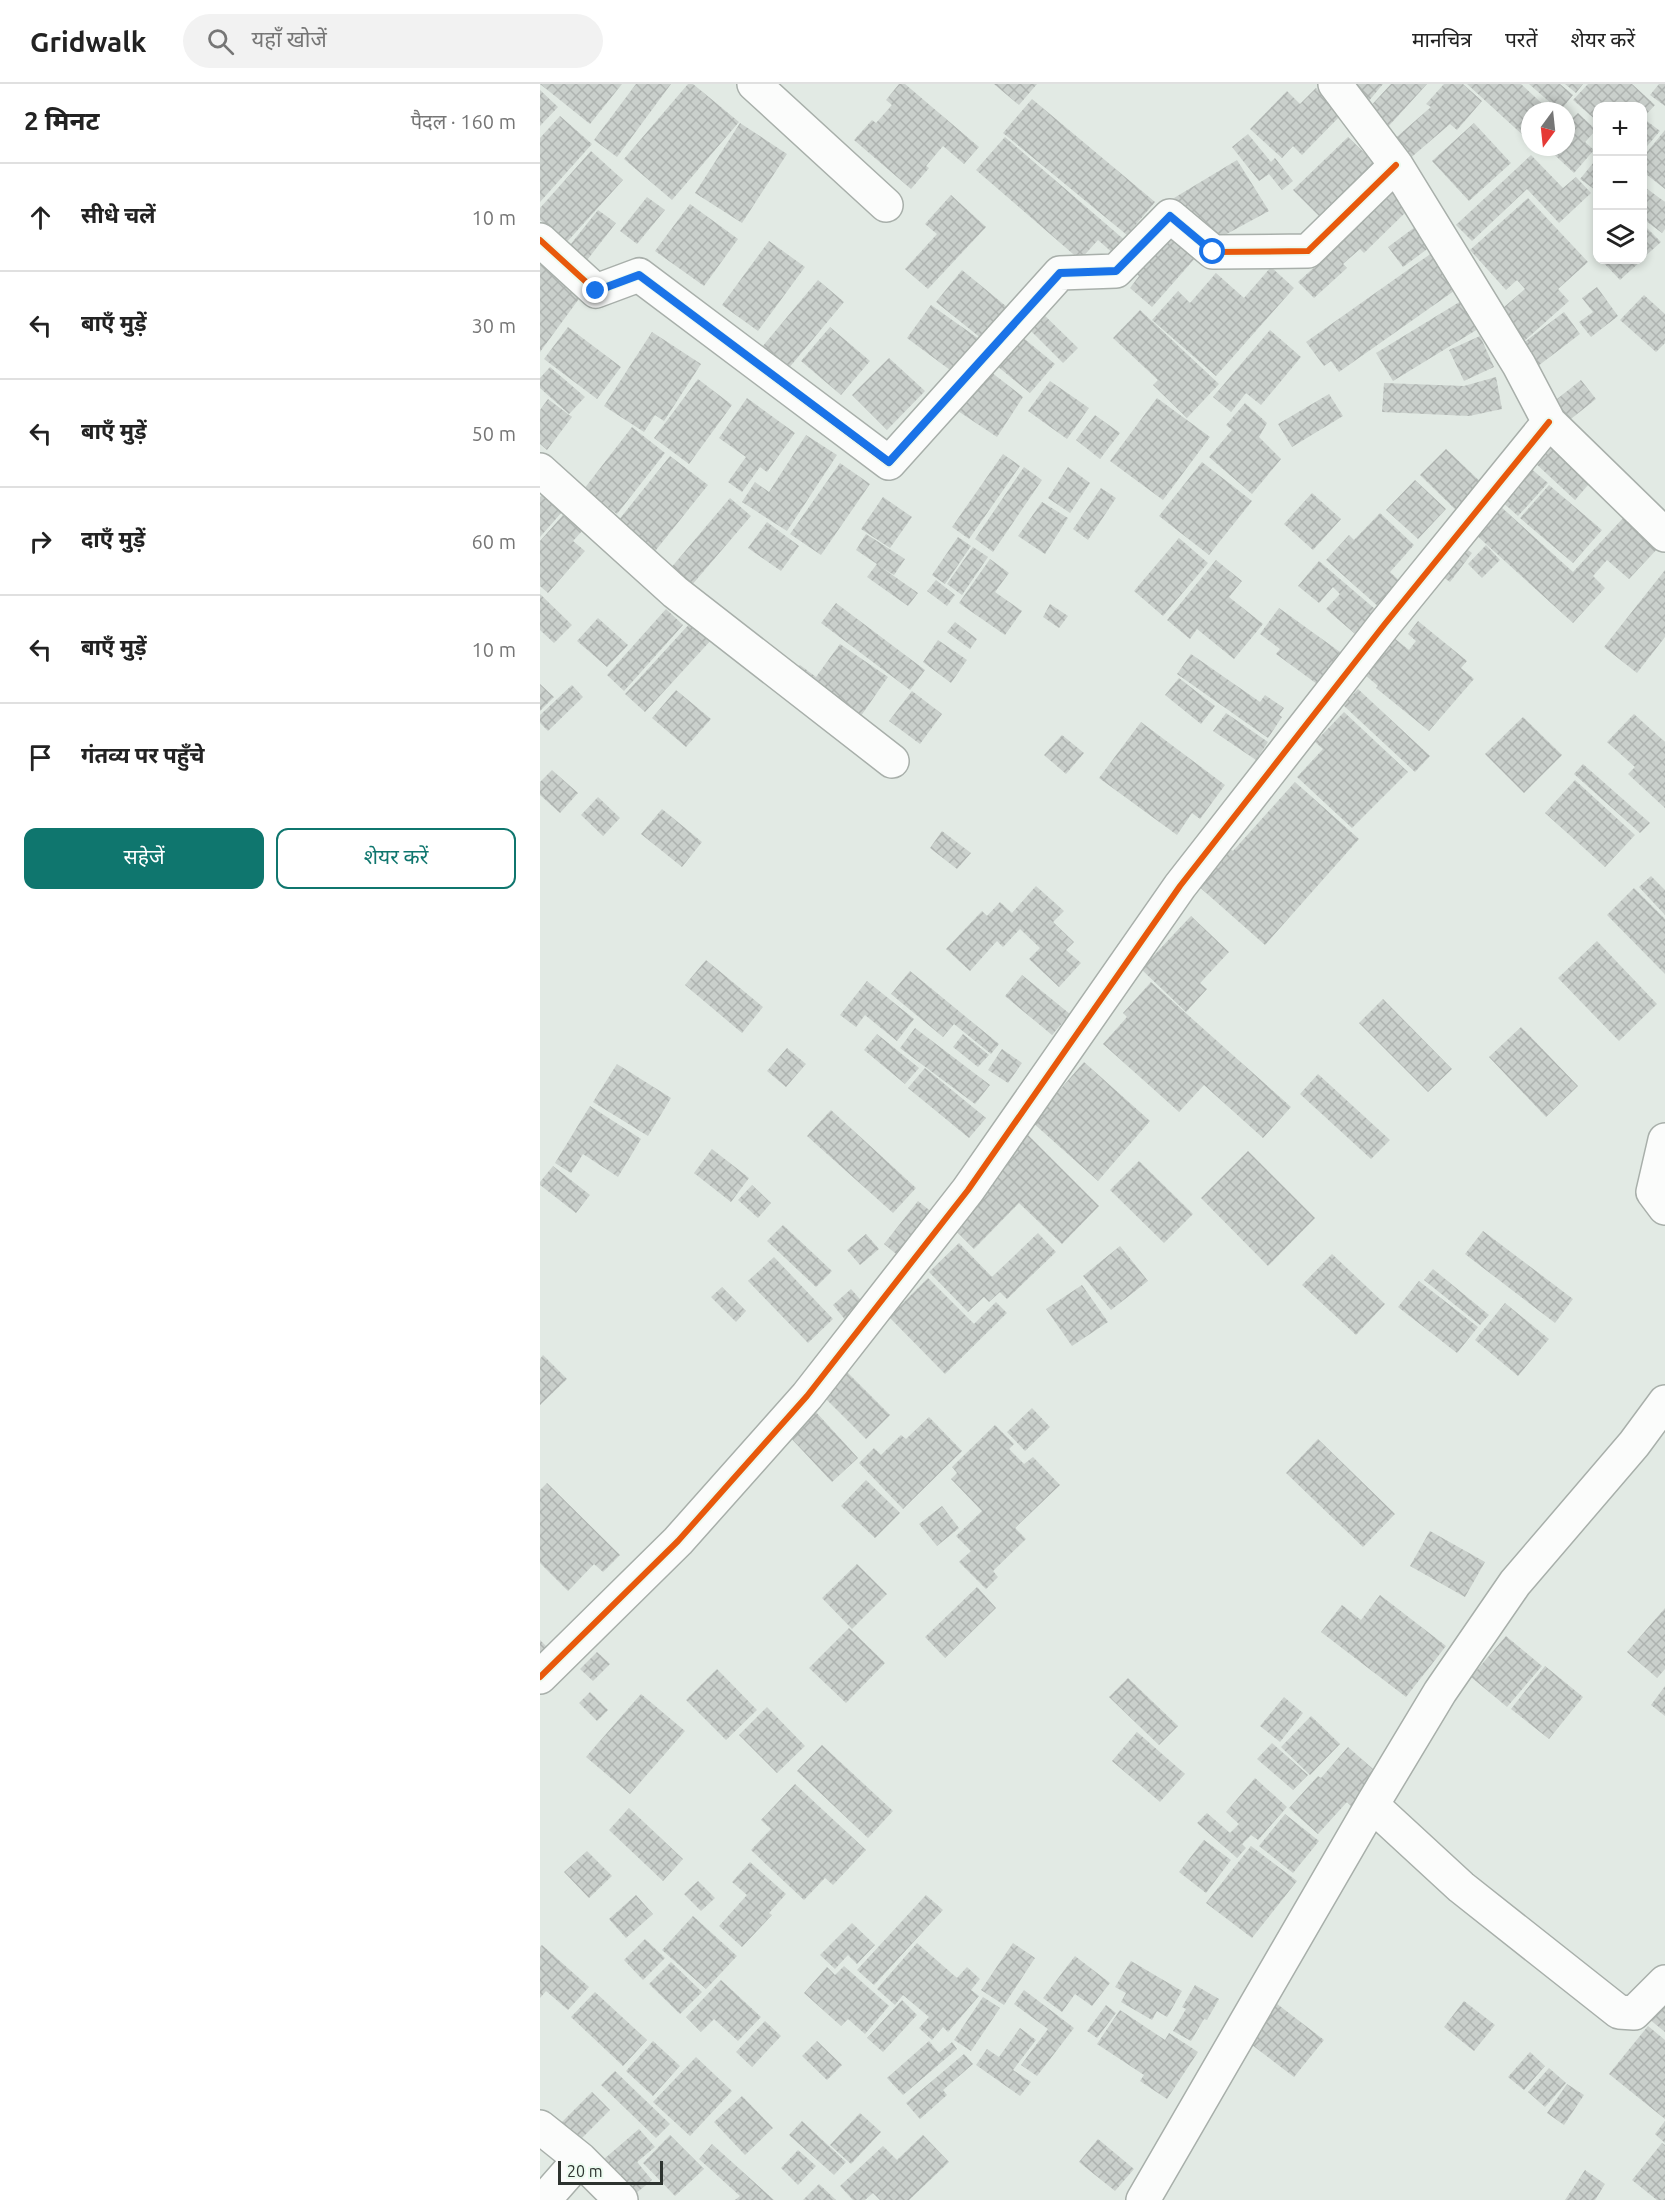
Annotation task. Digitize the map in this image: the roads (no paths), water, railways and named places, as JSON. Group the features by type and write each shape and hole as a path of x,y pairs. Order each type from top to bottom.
{"street":[{"path":"754,84 886,205"},
{"path":"1335,84 1396,165 1519,365 1549,422 1665,535"},
{"path":"540,240 596,291 639,275 889,462 1060,273 1116,271 1170,216 1213,252 1308,251 1396,165"},
{"path":"540,1677 678,1541 807,1396 968,1190 1180,886 1383,625 1549,422"},
{"path":"540,470 675,592 892,761"},
{"path":"1665,1140 1653,1192 1665,1208"},
{"path":"1143,2200 1371,1805 1440,1692 1515,1582 1634,1444 1665,1402"},
{"path":"1371,1805 1461,1887 1619,2012 1634,2013 1665,1982"},
{"path":"540,2127 580,2160 621,2200"},
{"path":"544,2200 580,2160"}]}
